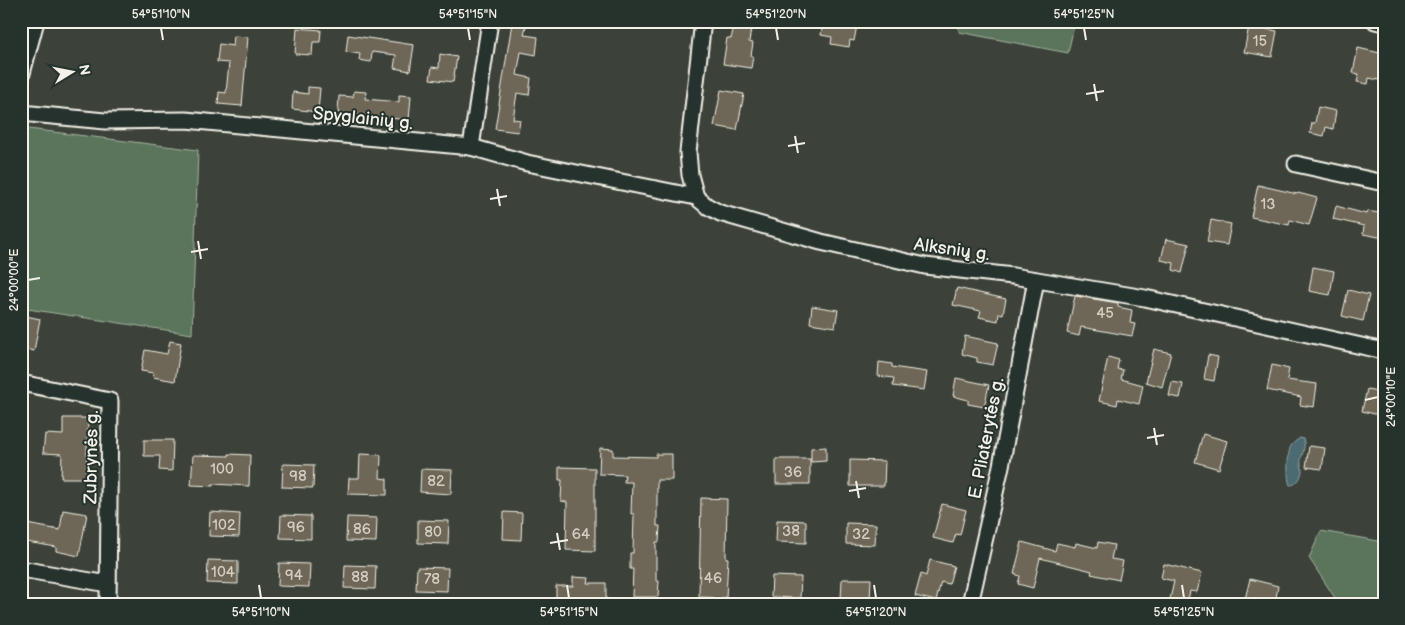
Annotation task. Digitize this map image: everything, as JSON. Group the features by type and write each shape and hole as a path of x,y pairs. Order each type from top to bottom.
{"street":[{"path":"21,77 36,21"},
{"path":"471,147 490,21"},
{"path":"696,197 690,175 688,152 703,21"},
{"path":"1375,21 1384,23"},
{"name":"Spyglainių g.","path":"21,113 105,121 186,120 471,147 527,163 696,197"},
{"path":"1296,164 1384,183"},
{"name":"Alksnių g.","path":"696,197 720,213 821,242 925,266 1013,276 1145,298 1384,351"},
{"name":"E. Pliaterytės g.","path":"970,604 1001,466 1036,280"},
{"name":"Zubrynės g.","path":"21,382 110,401 108,604"},
{"path":"21,569 108,584"}],"green space":[{"path":"958,21 1075,21 1068,53 959,32"},
{"path":"21,128 198,150 192,334 21,308"},
{"path":"1321,531 1384,542 1384,604 1339,604 1309,558"}],"water":[{"path":"1300,438 1303,439 1304,444 1301,460 1302,471 1300,479 1290,485 1288,466 1290,449"}],"building":[{"path":"735,21 752,21 749,42 753,43 751,68 723,64 727,38 731,39"},
{"path":"826,21 855,21 854,24 857,25 854,41 850,40 849,47 831,44 832,37 821,35 823,23 826,24"},
{"path":"512,23 526,26 524,35 538,37 536,55 521,52 517,75 531,78 529,95 517,93 513,119 520,120 518,132 495,129"},
{"path":"1249,26 1277,31 1272,57 1244,52"},
{"path":"297,28 321,30 320,42 313,42 312,55 295,54"},
{"path":"348,35 414,45 410,71 394,68 396,55 372,52 371,62 359,60 360,54 346,52"},
{"path":"234,36 248,37 242,106 218,104 219,92 226,93 229,63 217,62 219,44 233,46"},
{"path":"1358,48 1384,54 1384,81 1369,78 1368,84 1357,82 1359,74 1353,73"},
{"path":"440,54 457,57 453,82 430,79 432,67 439,68"},
{"path":"308,87 320,88 318,112 292,109 293,92 308,94"},
{"path":"721,90 744,94 737,130 714,126"},
{"path":"354,91 366,92 365,99 399,102 399,95 411,96 409,120 338,113 339,96 353,97"},
{"path":"1318,107 1336,111 1333,129 1326,127 1324,136 1310,133 1312,123 1315,123"},
{"path":"1258,185 1317,198 1309,225 1290,220 1289,225 1251,217"},
{"path":"1336,206 1366,214 1367,211 1384,214 1384,238 1363,234 1364,226 1333,219"},
{"path":"1211,220 1231,224 1227,245 1207,242"},
{"path":"1166,239 1189,244 1182,273 1173,270 1174,263 1161,260"},
{"path":"1313,267 1334,271 1330,295 1309,291"},
{"path":"957,288 1006,299 1003,314 999,313 998,321 979,317 981,311 953,305"},
{"path":"1348,290 1369,295 1363,321 1342,316"},
{"path":"1075,296 1118,303 1118,307 1132,310 1130,323 1135,324 1132,336 1081,327 1079,336 1067,333"},
{"path":"812,306 838,310 835,327 810,323"},
{"path":"21,315 40,319 34,351 21,348"},
{"path":"965,336 998,343 993,365 977,362 977,358 962,354"},
{"path":"170,341 181,343 175,381 153,377 154,373 141,371 145,350 167,354"},
{"path":"1154,349 1171,353 1162,387 1146,382"},
{"path":"1208,355 1218,357 1214,381 1204,379"},
{"path":"1108,357 1119,360 1117,369 1123,370 1121,379 1143,385 1139,404 1118,399 1117,405 1099,401"},
{"path":"879,362 892,364 892,367 927,372 924,390 893,386 894,378 878,376"},
{"path":"1272,365 1289,369 1287,380 1317,384 1314,407 1300,405 1301,397 1267,390"},
{"path":"956,378 989,385 984,407 968,404 968,400 953,396"},
{"path":"1172,382 1183,384 1180,398 1169,396"},
{"path":"1367,389 1383,392 1379,415 1362,411"},
{"path":"63,418 88,418 86,478 61,478 62,454 43,453 45,434 63,435"},
{"path":"1203,434 1227,441 1219,469 1195,462"},
{"path":"144,440 173,440 172,471 159,470 160,456 144,456"},
{"path":"1309,446 1325,448 1322,469 1306,467"},
{"path":"826,447 826,461 811,462 811,448"},
{"path":"600,448 613,449 613,456 656,457 656,454 672,454 672,480 657,480 657,526 660,526 659,542 656,542 656,581 659,581 658,597 632,597 633,569 630,569 630,553 633,553 634,514 631,514 632,482 624,482 625,475 599,474"},
{"path":"229,454 250,455 249,486 191,485 193,455 229,456"},
{"path":"360,454 381,455 380,478 387,479 387,495 348,494 349,478 359,478"},
{"path":"776,459 810,459 810,484 776,484"},
{"path":"850,460 885,461 884,486 850,486"},
{"path":"283,464 314,465 313,488 282,487"},
{"path":"559,467 595,468 595,551 566,550 567,502 561,501 562,480 559,480"},
{"path":"421,469 452,470 451,494 420,492"},
{"path":"701,498 727,499 726,558 728,558 726,598 699,597"},
{"path":"942,504 966,510 960,535 956,534 953,543 933,538"},
{"path":"63,510 87,514 79,556 56,551 56,547 21,541 21,523 60,530"},
{"path":"210,512 240,514 239,537 209,536"},
{"path":"504,512 522,513 521,540 503,539"},
{"path":"281,515 311,516 311,539 280,538"},
{"path":"347,517 377,518 376,542 346,541"},
{"path":"418,520 449,521 448,544 418,543"},
{"path":"777,520 806,521 806,543 776,542"},
{"path":"846,523 876,524 875,545 846,544"},
{"path":"1022,542 1055,551 1057,543 1075,547 1076,543 1097,548 1098,542 1114,545 1111,559 1123,561 1119,580 1091,574 1092,571 1040,558 1033,588 1018,584 1020,576 1014,574"},
{"path":"208,560 238,561 238,584 207,583"},
{"path":"930,560 954,566 949,584 941,582 936,601 915,596 921,574 926,576"},
{"path":"279,563 310,564 309,587 278,586"},
{"path":"1164,564 1202,573 1197,592 1190,591 1187,604 1169,604 1174,581 1161,578"},
{"path":"345,565 376,566 375,589 344,588"},
{"path":"417,567 448,568 447,591 416,590"},
{"path":"772,576 801,577 800,598 771,597"},
{"path":"573,577 589,578 588,583 606,583 606,600 556,599 556,586 573,586"},
{"path":"842,579 871,579 870,600 841,600"},
{"path":"1250,579 1278,586 1275,604 1244,603"}]}
